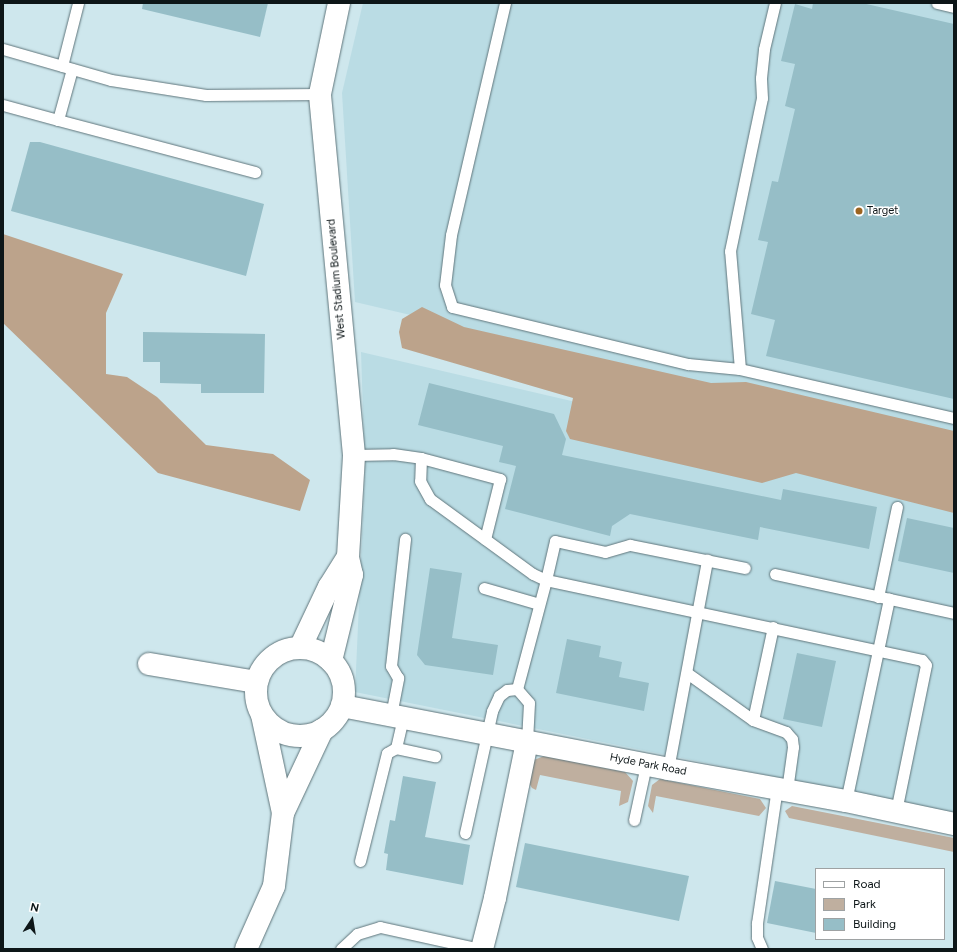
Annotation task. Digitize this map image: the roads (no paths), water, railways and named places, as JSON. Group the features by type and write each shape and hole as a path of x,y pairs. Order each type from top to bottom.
{"main road":[{"name":"West Stadium Boulevard","path":"332,661 352,575 348,557 354,455 320,94 339,3"},
{"name":"West Stadium Boulevard","path":"300,648 330,587 348,557"},
{"path":"262,715 274,728 290,735 306,736 322,730 334,720 342,706 344,690 342,679 332,661 318,652 300,648 280,652 265,664 257,682 256,699 262,715 283,813"},
{"path":"150,664 257,682"},
{"name":"Hyde Park Road","path":"342,706 646,765 846,801 954,824"},
{"path":"246,949 274,886 283,813 322,730"},
{"path":"481,949 496,898 527,742"}],"lane":[{"path":"58,120 78,3"},
{"path":"504,3 451,235 444,285 452,307 688,364 740,369 954,418"},
{"path":"740,369 730,251 762,98 761,78 764,49 775,3"},
{"path":"937,3 954,7"},
{"path":"3,50 111,80 206,95 320,94"},
{"path":"3,105 255,172"},
{"path":"354,455 393,454 421,458 500,479 485,539"},
{"path":"421,458 423,490 430,499 533,574 546,580 699,611 922,660 926,665 896,811"},
{"path":"846,801 878,650 897,507"},
{"path":"396,748 398,678 391,666 406,539"},
{"path":"517,689 555,541 605,552 630,545 745,568"},
{"path":"668,769 699,611 707,560"},
{"path":"775,574 954,613"},
{"path":"484,588 539,604"},
{"path":"752,720 773,627"},
{"path":"687,673 752,720 779,728 792,739 793,755 782,789 757,923 757,937 762,949"},
{"path":"465,833 492,711 499,696 507,690 517,689"},
{"path":"517,689 529,703 527,742"},
{"path":"360,861 387,753 396,748 435,756"},
{"path":"634,820 646,765"},
{"path":"341,949 357,934 380,927 481,949"}],"place":[{"name":"Target","path":"859,211"}]}
